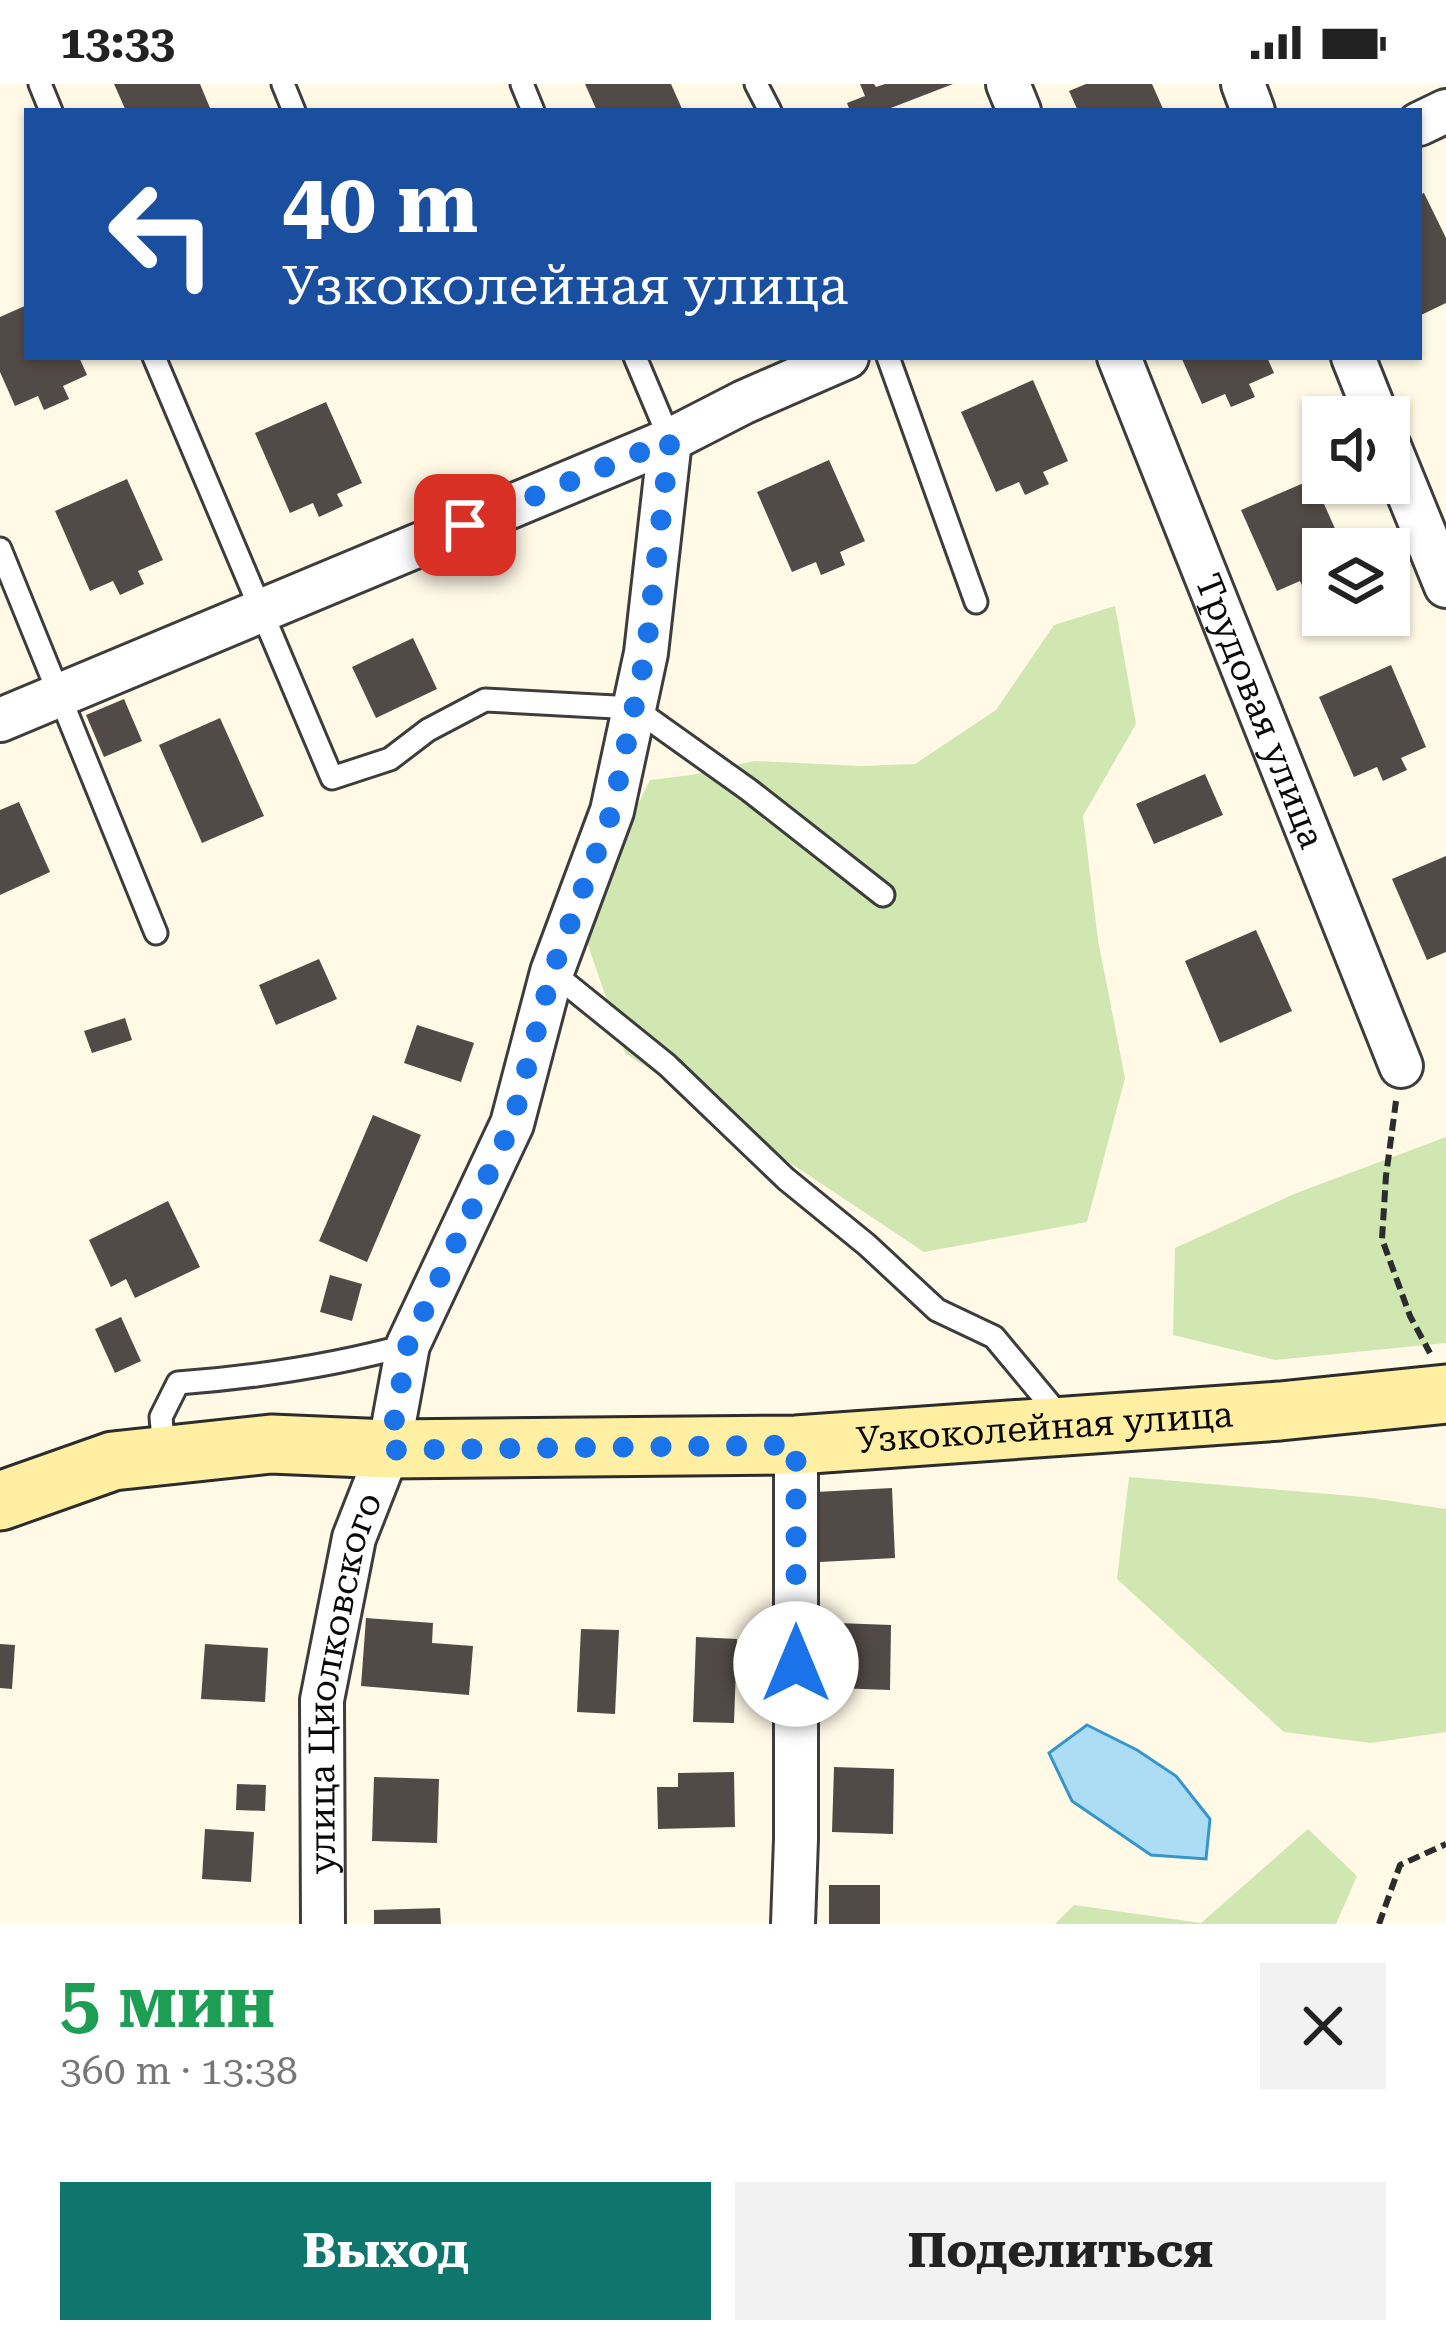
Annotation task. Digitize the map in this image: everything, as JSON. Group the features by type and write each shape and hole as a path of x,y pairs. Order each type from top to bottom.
{"street":[{"path":"0,720 670,440 840,360"},
{"name":"Трудовая улица","path":"1120,360 1401,1066"},
{"path":"1354,360 1369,396"},
{"name":"улица Циолковского","path":"322,1924 322,1700 354,1538 389,1450 408,1345 512,1124 552,972 612,811 646,652 670,440"},
{"path":"1410,498 1446,586"},
{"name":"Узкоколейная улица","path":"0,1501 113,1461 271,1444 389,1450 796,1445 1280,1411 1442,1380"},
{"path":"794,1924 796,1445"}],"lane":[{"path":"155,360 332,778 390,759 428,730 484,700 634,708 749,790 883,896"},
{"path":"636,360 670,440"},
{"path":"889,360 976,602"},
{"path":"0,550 156,933"},
{"path":"552,972 667,1065 786,1179 937,1310 994,1337 1068,1426"},
{"path":"164,1455 161,1417 178,1383 256,1377 408,1345"}],"path":[{"path":"1401,1066 1382,1238 1410,1316 1442,1380"},
{"path":"1379,1924 1400,1865 1446,1844"}],"green space":[{"path":"1115,606 1136,724 1083,816 1098,940 1125,1078 1087,1222 924,1252 625,1053 587,942 616,850 650,780 754,761 915,764 996,710 1054,625"},
{"path":"1446,1137 1446,1343 1275,1360 1173,1335 1175,1248 1294,1194"},
{"path":"1129,1477 1364,1497 1446,1509 1446,1732 1371,1743 1284,1732 1117,1579"},
{"path":"1308,1829 1357,1876 1336,1924 1055,1924 1074,1905 1201,1923"}],"water":[{"path":"1087,1725 1176,1776 1210,1819 1206,1859 1151,1855 1072,1801 1049,1753"}],"building":[{"path":"114,84 200,84 210,108 125,108"},
{"path":"585,84 671,84 682,108 596,108"},
{"path":"860,84 953,84 891,108 849,108 847,103 865,96"},
{"path":"1086,84 1152,84 1163,108 1077,108 1069,91"},
{"path":"1422,194 1446,238 1446,303 1422,315"},
{"path":"24,306 24,360 80,360 87,375 63,386 69,399 44,410 38,396 15,406 0,372 0,317"},
{"path":"1182,360 1268,360 1274,373 1249,384 1255,397 1231,407 1225,394 1202,404"},
{"path":"1033,380 1068,461 1043,472 1049,484 1025,495 1019,482 996,492 961,412"},
{"path":"326,402 362,483 337,494 343,506 319,517 313,503 290,513 255,433"},
{"path":"829,460 865,541 840,552 845,565 821,575 816,562 792,572 757,492"},
{"path":"127,479 163,560 138,571 144,584 120,595 113,581 90,591 55,511"},
{"path":"1302,484 1302,504 1324,504 1335,528 1302,528 1302,585 1300,581 1277,591 1241,510"},
{"path":"413,638 437,689 376,718 352,667"},
{"path":"1391,665 1426,747 1401,758 1407,770 1383,781 1377,767 1354,777 1319,697"},
{"path":"124,699 142,741 104,757 86,715"},
{"path":"220,718 264,816 202,843 159,745"},
{"path":"1205,774 1223,815 1154,844 1136,804"},
{"path":"19,802 50,872 0,895 0,810"},
{"path":"1446,856 1446,952 1427,960 1392,879"},
{"path":"1256,930 1292,1011 1220,1043 1185,961"},
{"path":"319,959 337,999 276,1025 259,985"},
{"path":"125,1018 132,1040 92,1053 84,1031"},
{"path":"417,1025 474,1043 461,1082 404,1063"},
{"path":"373,1115 421,1135 367,1262 319,1241"},
{"path":"168,1201 200,1267 135,1298 126,1279 111,1287 89,1240"},
{"path":"330,1275 362,1284 352,1321 320,1312"},
{"path":"121,1317 141,1361 115,1373 95,1329"},
{"path":"892,1488 895,1558 820,1562 816,1492"},
{"path":"366,1618 433,1623 432,1643 473,1646 469,1695 361,1686"},
{"path":"837,1623 891,1625 890,1690 835,1688"},
{"path":"581,1629 619,1630 615,1714 577,1712"},
{"path":"696,1637 737,1639 734,1723 693,1722"},
{"path":"0,1644 15,1645 12,1689 0,1688"},
{"path":"205,1644 268,1648 265,1702 201,1699"},
{"path":"834,1767 894,1769 893,1834 832,1832"},
{"path":"734,1772 735,1827 658,1829 657,1787 678,1787 678,1773"},
{"path":"374,1777 439,1779 437,1843 372,1841"},
{"path":"237,1784 266,1785 265,1811 236,1810"},
{"path":"205,1829 254,1832 251,1882 202,1879"},
{"path":"829,1885 880,1885 880,1924 829,1924"},
{"path":"440,1908 441,1924 374,1924 374,1910"}],"route":[{"path":"465,525 670,440 646,652 612,811 552,972 512,1124 408,1345 389,1450 796,1445 796,1664"}]}
